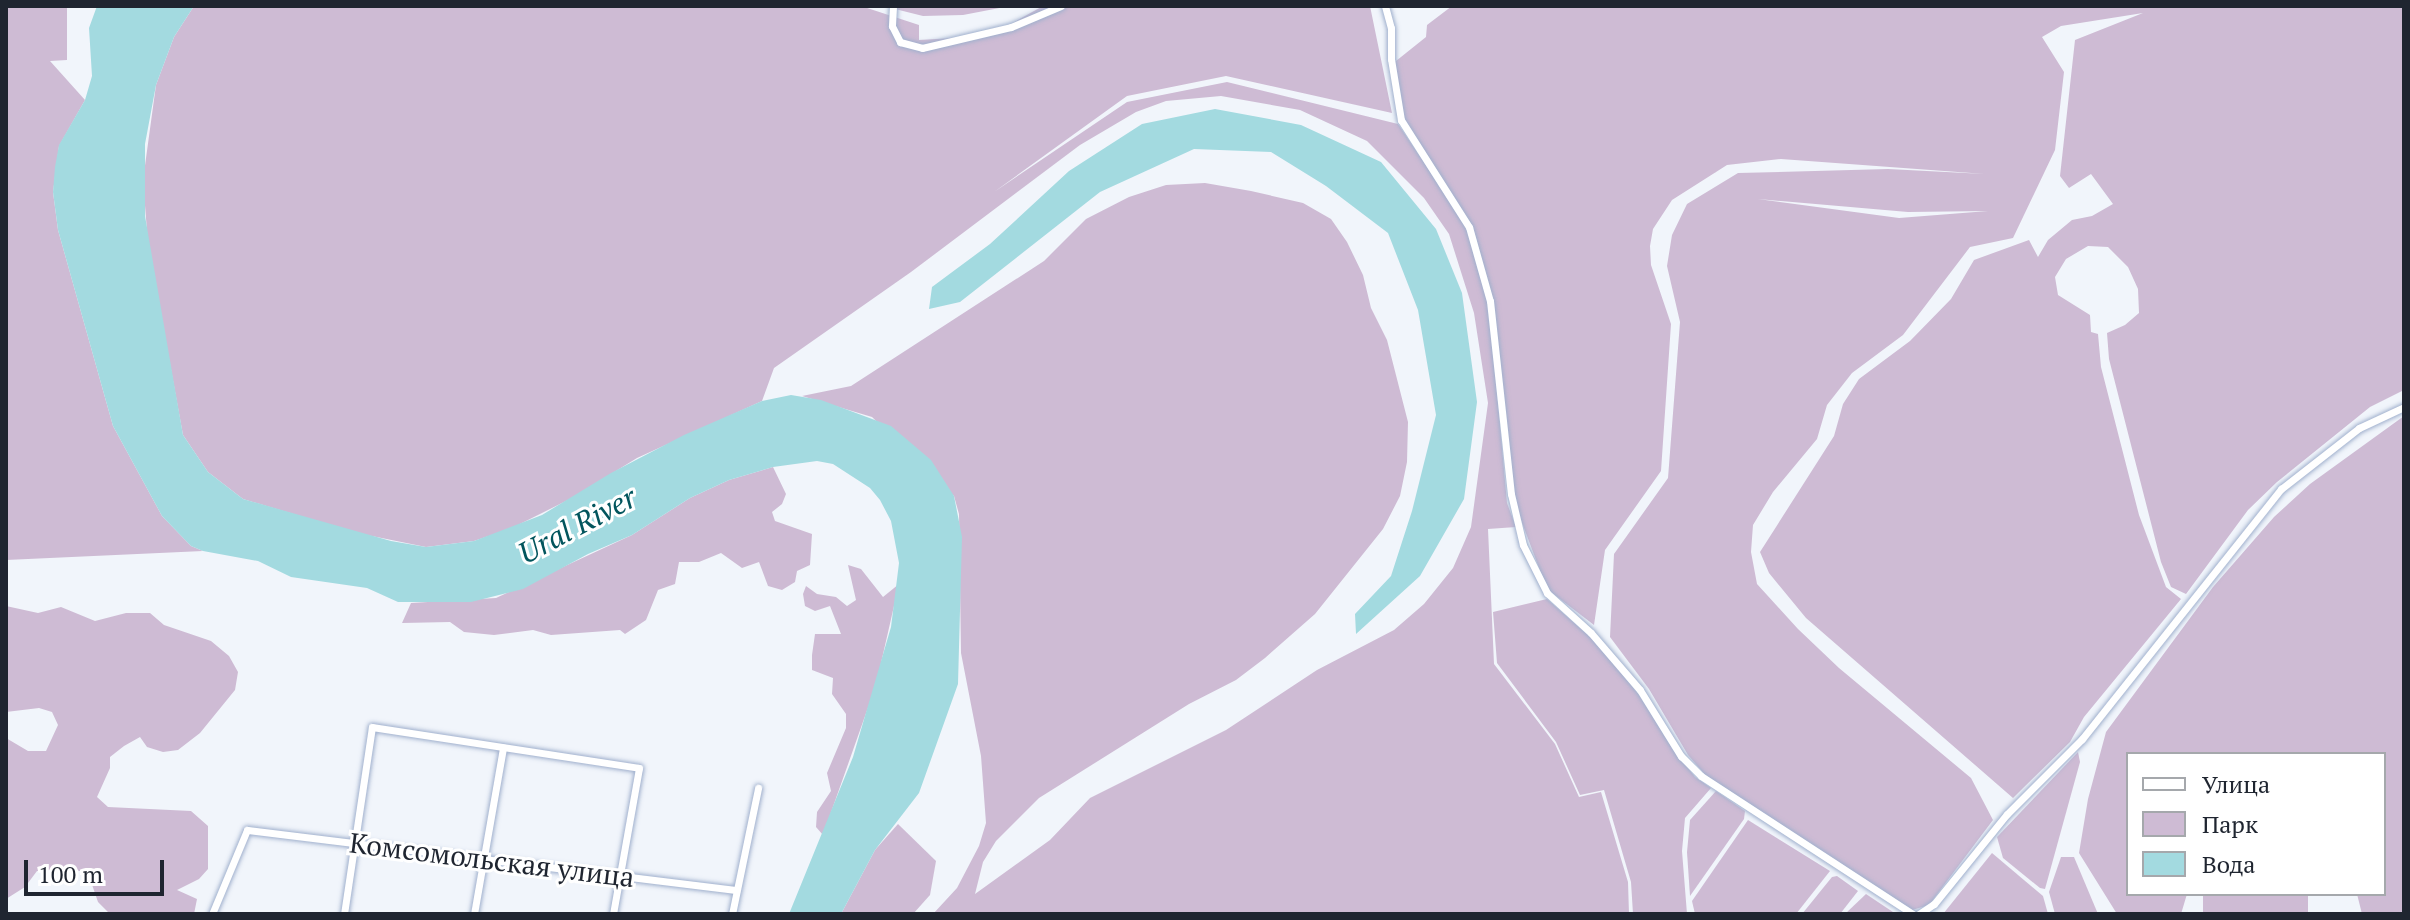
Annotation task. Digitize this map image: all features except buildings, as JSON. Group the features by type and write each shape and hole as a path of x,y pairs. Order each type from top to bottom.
{"street":[{"path":"893,6 892,26 900,42 922,48 1011,27 1061,6"},
{"path":"1385,6 1391,28 1391,59 1401,120 1469,227 1490,301 1511,494 1523,545 1547,593 1591,633 1630,678 1681,756 1701,776 1916,914 1934,904 2007,814 2082,739 2281,489 2359,428 2404,407"},
{"path":"344,914 372,727 639,768 613,914"},
{"path":"474,914 486,860 503,747"},
{"path":"732,914 758,788"},
{"name":"Комсомольская улица","path":"212,914 247,830 736,890"}],"green space":[{"path":"6,6 67,6 67,60 50,61 85,100 59,146 53,192 58,230 113,426 162,516 191,546 203,551 6,560"},
{"path":"194,6 861,6 919,25 919,40 989,36 1043,6 1370,6 1392,113 1226,76 1127,96 994,192 1127,102 1227,82 1398,124 1469,229 1489,303 1507,503 1516,527 1488,529 1494,664 1555,744 1579,797 1601,792 1628,882 1629,914 933,914 957,888 979,846 986,823 981,756 961,653 959,514 954,496 872,417 802,396 851,386 1044,261 1086,219 1129,197 1166,185 1205,183 1251,191 1303,203 1331,219 1347,242 1363,275 1371,308 1387,340 1408,422 1407,462 1400,496 1383,529 1315,614 1265,658 1236,680 1189,704 1039,798 996,841 983,862 975,894 1050,840 1090,798 1226,730 1317,670 1394,630 1424,604 1453,568 1471,527 1488,403 1474,313 1449,234 1424,198 1367,141 1300,110 1221,96 1166,101 1136,112 1080,145 911,272 774,368 762,401 637,458 572,498 512,528 474,541 426,547 357,533 243,499 208,472 183,435 148,244 143,180 156,85 174,37"},
{"path":"883,6 1010,6 963,15 923,16"},
{"path":"1452,6 2404,6 2404,390 2370,407 2277,482 2248,510 2186,594 2171,587 2161,562 2109,359 2107,333 2125,325 2139,313 2138,289 2128,267 2108,247 2088,246 2066,259 2055,277 2058,295 2090,315 2091,332 2098,334 2101,367 2139,515 2166,587 2181,599 2084,717 2070,742 2013,798 1806,618 1769,573 1760,552 1834,436 1843,404 1859,379 1910,341 1951,299 1974,260 2029,240 2038,257 2048,240 2072,220 2092,216 2113,204 2091,174 2069,188 2060,176 2075,40 2143,13 2061,26 2042,37 2064,72 2055,150 2013,238 1970,247 1903,335 1852,373 1827,405 1817,439 1773,492 1753,525 1751,552 1757,584 1839,668 1971,778 1993,820 1929,905 1909,911 1708,778 1688,755 1649,689 1610,637 1614,554 1668,478 1680,322 1667,266 1672,235 1687,204 1738,173 1888,169 1985,174 1781,159 1727,165 1672,200 1653,229 1650,246 1651,265 1671,324 1661,471 1605,550 1594,625 1547,589 1515,504 1493,303 1473,227 1402,119 1391,65 1426,37 1427,25","holes":["1758,199 1908,212 1988,211 1899,218"]},
{"path":"2404,416 2404,914 2362,914 2358,896 2386,896 2386,752 2126,752 2126,896 2186,896 2181,914 2117,914 2079,853 2088,799 2106,732 2213,587 2274,517 2310,484"},
{"path":"773,467 786,494 782,504 772,512 775,521 812,534 810,565 797,571 795,582 782,590 768,586 759,562 742,568 721,553 699,562 679,562 675,584 658,590 646,620 625,634 620,630 551,635 533,630 494,635 464,632 450,622 402,623 411,603 496,598 632,535 690,498 729,480"},
{"path":"848,565 861,569 883,597 899,584 876,685 823,835 816,827 817,812 831,791 827,773 846,728 846,714 832,694 833,678 812,670 812,655 815,634 841,634 830,606 815,611 805,606 803,594 806,586 817,594 836,597 847,606 856,600"},
{"path":"1547,599 1598,644 1639,695 1672,748 1695,777 1711,788 1685,818 1682,851 1687,914 1633,914 1631,882 1604,790 1580,795 1556,742 1497,663 1493,612"},
{"path":"6,606 38,613 61,607 95,621 126,613 150,613 164,625 211,641 229,656 238,672 235,690 200,733 178,750 163,752 147,747 140,737 124,746 110,757 110,768 97,797 108,807 191,811 208,826 208,869 199,879 177,890 197,899 194,914 110,914 98,902 88,873 71,869 37,871 25,887 6,899 6,738 28,751 46,751 58,725 52,712 39,708 6,712"},
{"path":"2078,752 2080,762 2045,889 2040,888 2003,858 1997,837"},
{"path":"1716,791 1745,811 1744,819 1690,896 1687,852 1690,820"},
{"path":"1748,820 1830,871 1796,914 1695,914 1692,901"},
{"path":"898,824 936,861 930,895 913,914 841,914 875,850"},
{"path":"1992,853 2043,896 2048,914 1943,914"},
{"path":"2061,857 2074,857 2098,914 2055,914 2049,892"},
{"path":"1837,876 1858,891 1840,914 1802,914 1832,877"},
{"path":"1866,894 1896,914 1845,914"},
{"path":"2203,896 2308,896 2308,914 2203,914"}],"water":[{"name":"Ural River","path":"97,6 194,6 174,37 156,85 145,144 145,216 183,435 208,472 243,499 391,541 426,547 474,541 542,515 611,473 684,435 762,401 791,395 821,400 891,426 931,460 954,496 962,537 958,684 919,793 875,850 841,914 789,914 853,757 891,627 899,563 891,521 880,500 870,488 833,464 817,461 773,467 729,480 690,498 632,535 588,554 523,589 471,602 398,602 367,588 291,577 258,561 191,546 162,516 113,426 58,230 53,192 55,167 59,145 85,100 92,76 89,28"},
{"path":"1215,109 1301,125 1381,162 1436,229 1462,293 1477,402 1464,499 1420,576 1356,634 1355,614 1391,576 1412,511 1436,415 1418,310 1388,233 1326,186 1271,152 1194,149 1100,192 960,302 929,309 932,287 990,244 1069,171 1142,124"}]}
